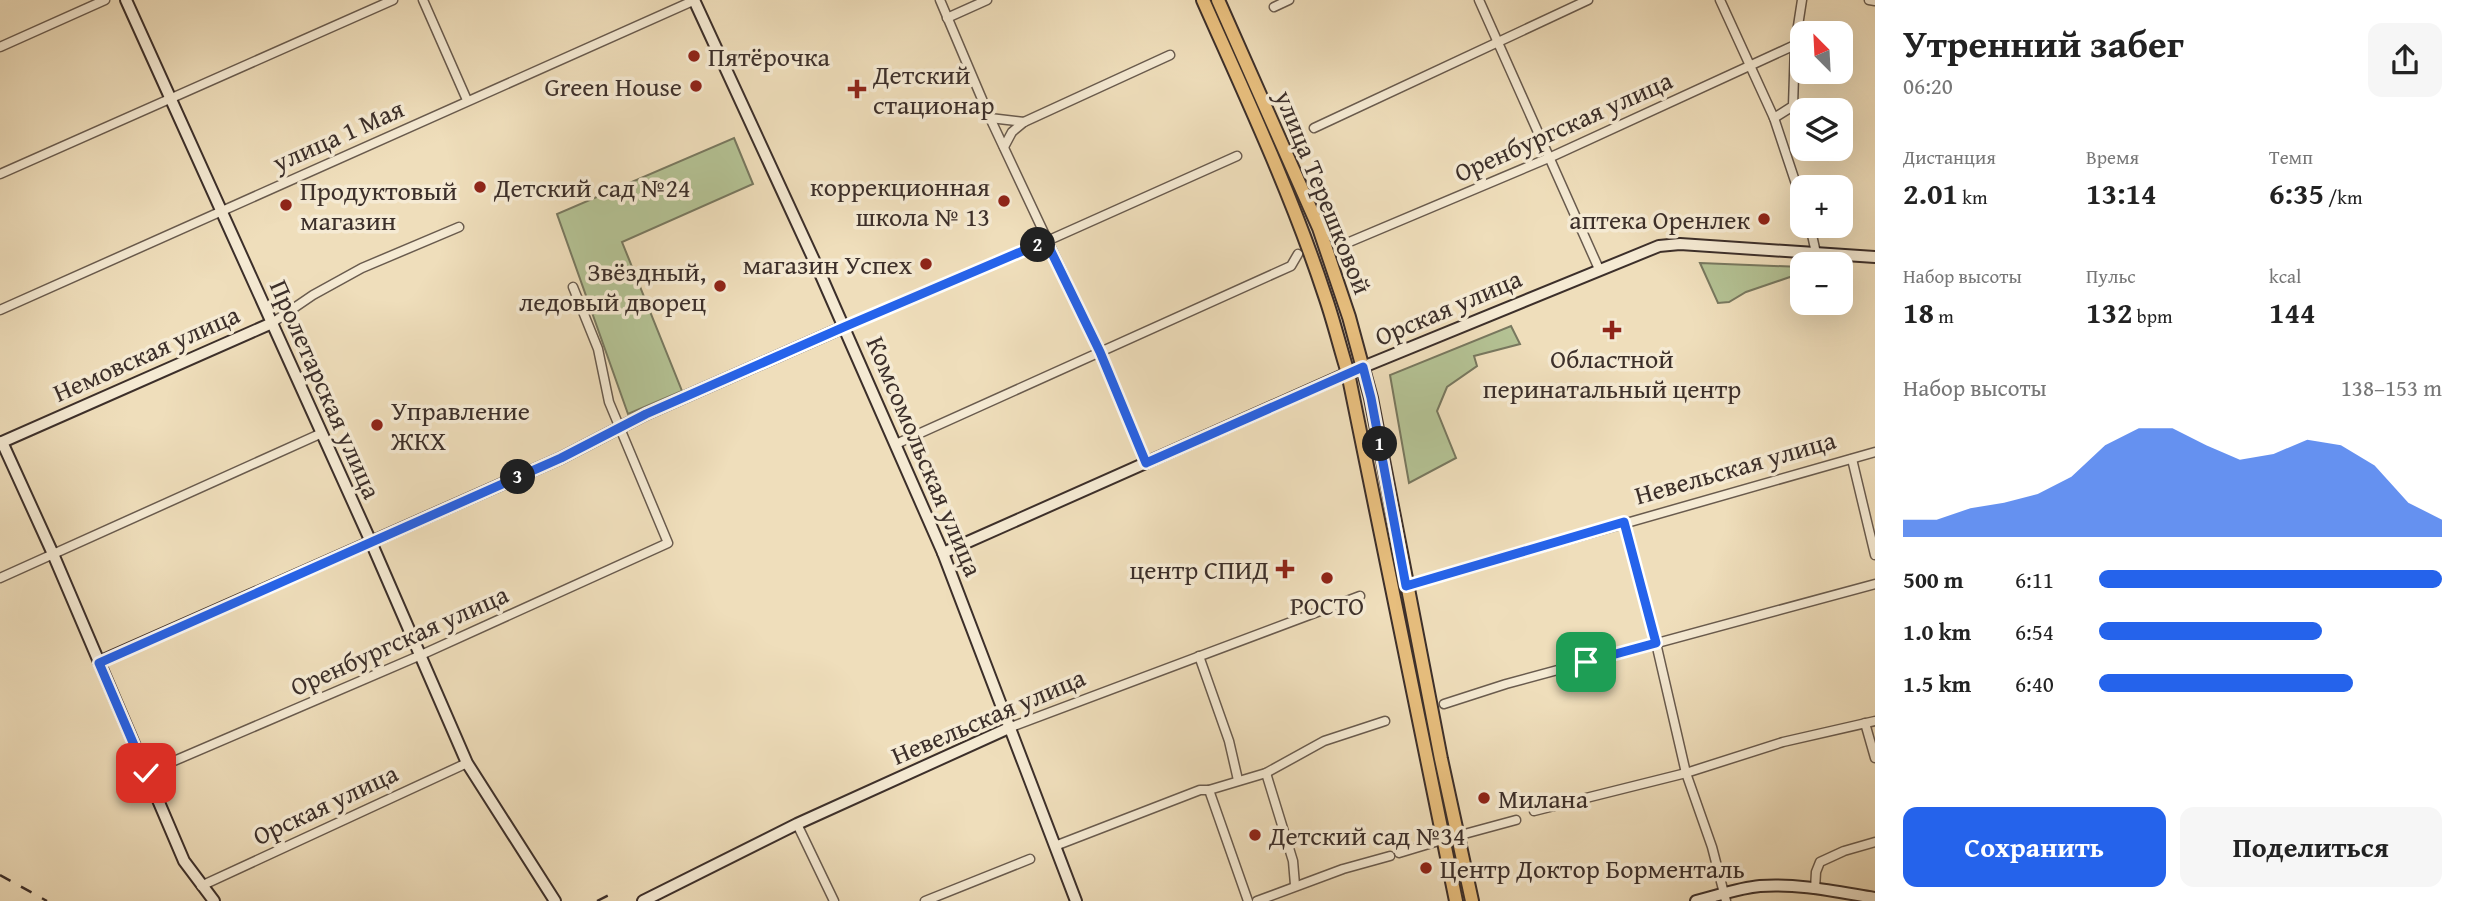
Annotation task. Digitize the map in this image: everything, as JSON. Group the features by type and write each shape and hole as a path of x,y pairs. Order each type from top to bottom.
{"main road":[{"name":"Пролетарская улица","path":"126,0 371,542 467,763 555,901"},
{"name":"Комсомольская улица","path":"694,0 844,327 943,553 1076,901"},
{"name":"улица Терешковой","path":"1203,0 1309,250 1348,373 1456,901"},
{"name":"улица Терешковой","path":"1219,0 1319,228 1363,367 1472,901"},
{"name":"Орская улица","path":"943,553 1348,373 1651,248 1669,244 1800,252"},
{"name":"Орская улица","path":"1853,256 1875,257"},
{"name":"Немовская улица","path":"1,441 272,323"},
{"path":"99,663 549,464 621,427 844,327"},
{"path":"1,441 53,554 184,861 214,901"},
{"name":"Невельская улица","path":"643,901 797,824 1011,727"},
{"path":"1696,901 1726,897 1757,887 1815,889 1875,898"}],"street":[{"path":"0,47 105,0"},
{"path":"0,174 393,0"},
{"path":"423,0 467,100"},
{"name":"улица 1 Мая","path":"0,310 694,0"},
{"path":"940,0 990,118 1100,352 1146,463"},
{"path":"947,18 987,0"},
{"path":"1274,7 1289,0"},
{"path":"1479,0 1599,269"},
{"path":"1314,128 1588,0"},
{"path":"1720,0 1774,118 1793,175"},
{"path":"1799,21 1802,0"},
{"path":"1869,0 1875,1"},
{"name":"Оренбургская улица","path":"1347,243 1551,157 1790,47"},
{"path":"1004,148 1012,132 1024,122 1170,55"},
{"path":"1774,118 1793,106 1794,84"},
{"path":"990,118 1024,122"},
{"path":"844,327 1237,156"},
{"name":"Немовская улица","path":"272,323 313,295 362,268 459,226"},
{"path":"896,444 1291,266 1298,254"},
{"path":"573,287 598,349 609,402 621,427"},
{"name":"Оренбургская улица","path":"146,773 421,655 668,543 621,427"},
{"path":"0,578 322,433"},
{"name":"Невельская улица","path":"1406,586 1875,452"},
{"path":"1852,459 1875,555"},
{"path":"1624,522 1686,773 1726,897"},
{"path":"1444,704 1475,693 1875,584"},
{"name":"Невельская улица","path":"1011,727 1360,596"},
{"path":"1199,656 1228,741 1238,780"},
{"path":"1055,846 1191,793 1266,773 1324,741 1385,721"},
{"path":"1534,811 1686,773 1783,742 1875,721"},
{"path":"1865,723 1875,758"},
{"name":"Орская улица","path":"201,886 467,763"},
{"path":"1266,773 1293,861 1295,886"},
{"path":"1209,790 1248,901"},
{"path":"1457,836 1516,820"},
{"path":"797,824 834,901"},
{"path":"1257,901 1343,869 1442,840"},
{"path":"1815,889 1816,872 1820,862 1844,851 1875,842"},
{"path":"925,901 1030,859"}],"green space":[{"path":"734,138 753,184 622,242 682,391 628,414 557,214"},
{"path":"1700,263 1790,267 1790,277 1746,292 1729,302 1718,303"},
{"path":"1511,326 1520,344 1474,356 1477,366 1447,387 1437,411 1456,458 1409,483 1390,375"}],"railway":[{"path":"0,875 47,901"},
{"path":"597,901 613,893"}],"place":[{"name":"Пятёрочка","path":"694,56"},
{"name":"Green House","path":"696,86"},
{"name":"Детский стационар","path":"857,89"},
{"name":"Детский сад №24","path":"480,187"},
{"name":"коррекционная школа № 13","path":"1004,201"},
{"name":"Продуктовый магазин","path":"286,205"},
{"name":"аптека Оренлек","path":"1764,219"},
{"name":"магазин Успех","path":"926,264"},
{"name":"Звёздный, ледовый дворец","path":"720,286"},
{"name":"Областной перинатальный центр","path":"1612,330"},
{"name":"Управление ЖКХ","path":"377,425"},
{"name":"центр СПИД","path":"1285,569"},
{"name":"РОСТО","path":"1327,578"},
{"name":"Милана","path":"1484,798"},
{"name":"Детский сад №34","path":"1255,835"},
{"name":"Центр Доктор Борменталь","path":"1426,868"}],"route":[{"path":"146,773 99,663 561,458 646,414 1046,241 1100,352 1146,463 1363,367 1406,586 1624,522 1656,643 1586,662"}]}
